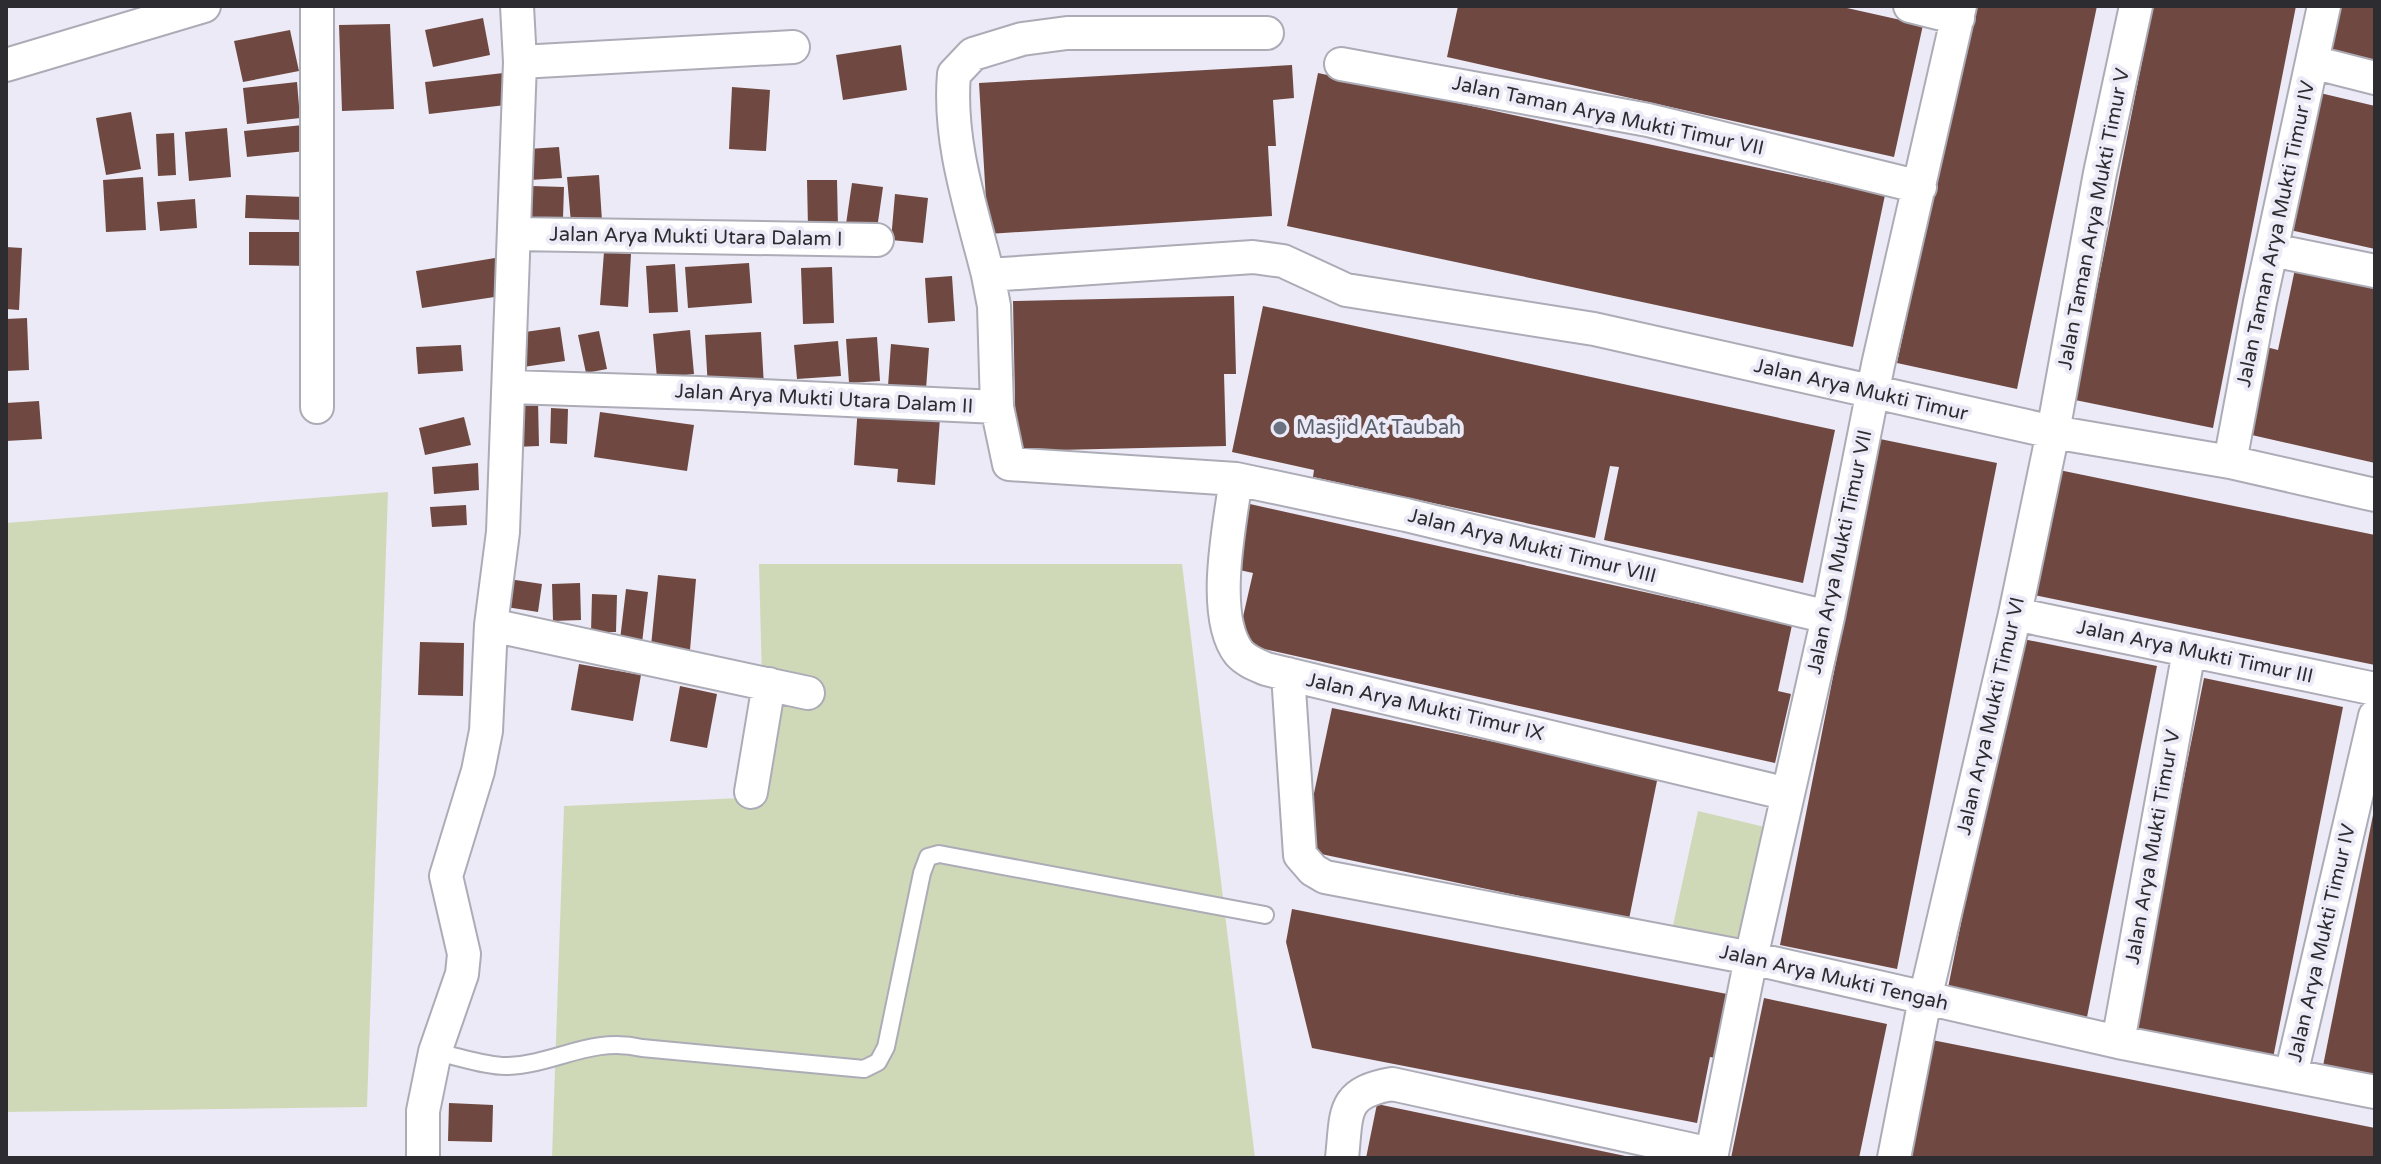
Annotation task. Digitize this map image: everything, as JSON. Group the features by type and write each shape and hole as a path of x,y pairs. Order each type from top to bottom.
{"street":[{"path":"6,65 204,6"},
{"path":"317,6 317,407"},
{"path":"423,1158 423,1111 435,1052 462,974 464,954 449,900 446,876 478,771 486,731 491,625 503,532 520,62 517,6"},
{"path":"1910,6 1959,12"},
{"name":"Jalan Taman Arya Mukti Timur V","path":"2053,432 2100,173 2136,6"},
{"name":"Jalan Taman Arya Mukti Timur IV","path":"2230,462 2324,6"},
{"name":"Jalan Arya Mukti Timur VII","path":"1711,1156 1751,958 1828,617 1873,393 1959,12"},
{"path":"997,407 994,306 959,160 954,128 954,74 973,54 1022,39 1067,33 1267,33"},
{"path":"520,62 793,47"},
{"path":"2312,62 2375,78"},
{"name":"Jalan Taman Arya Mukti Timur VII","path":"1341,64 1648,120 1920,187"},
{"name":"Jalan Arya Mukti Utara Dalam I","path":"515,234 877,240"},
{"path":"2272,250 2375,271"},
{"name":"Jalan Arya Mukti Timur","path":"988,275 1253,257 1283,261 1346,290 1594,329 2053,432 2230,462 2375,495"},
{"name":"Jalan Arya Mukti Utara Dalam II","path":"510,387 997,407 1009,464 1236,479"},
{"name":"Jalan Arya Mukti Timur VI","path":"1894,1158 1925,999 2015,614 2053,432"},
{"name":"Jalan Arya Mukti Timur VIII","path":"1236,479 1406,515 1828,617"},
{"name":"Jalan Arya Mukti Timur IX","path":"1236,479 1222,584 1225,613 1238,652 1249,661 1266,669 1788,794"},
{"name":"Jalan Arya Mukti Timur III","path":"2015,614 2375,689"},
{"path":"491,625 808,693"},
{"name":"Jalan Arya Mukti Timur V","path":"2118,1042 2189,651"},
{"name":"Jalan Arya Mukti Tengah","path":"1288,674 1300,855 1313,870 1340,881 1751,958 2118,1042 2375,1092"},
{"path":"751,792 769,684"},
{"name":"Jalan Arya Mukti Timur IV","path":"2291,1075 2375,716"},
{"path":"1342,1158 1346,1120 1355,1098 1368,1089 1392,1084 1711,1156"}],"lane":[{"path":"435,1052 507,1066 592,1046 624,1044 864,1069 878,1062 886,1047 922,873 928,857 939,854 1265,915"}],"green space":[{"path":"388,492 367,1107 6,1112 6,523"},
{"path":"759,564 1182,564 1255,1158 552,1158 564,806 765,797"},
{"path":"1698,811 1769,828 1743,946 1672,930"}],"building":[{"path":"1458,6 1838,6 1923,25 1894,157 1447,57"},
{"path":"1973,6 2097,6 2017,389 1897,363"},
{"path":"2153,6 2296,6 2213,428 2075,400"},
{"path":"2336,6 2375,6 2375,64 2326,54"},
{"path":"483,18 490,55 433,67 425,30"},
{"path":"390,24 394,109 342,111 339,25"},
{"path":"290,30 299,71 243,82 234,41"},
{"path":"901,45 907,90 843,100 836,55"},
{"path":"1292,65 1294,98 1273,100 1276,146 1268,146 1272,216 988,234 979,83"},
{"path":"512,72 515,104 429,114 425,82"},
{"path":"1318,73 1885,195 1853,347 1287,226"},
{"path":"297,82 300,118 247,124 243,88"},
{"path":"732,87 770,90 766,151 729,149"},
{"path":"2320,93 2375,106 2375,249 2290,230"},
{"path":"131,112 141,169 106,175 96,118"},
{"path":"313,124 316,150 247,157 244,131"},
{"path":"227,128 231,177 189,181 185,132"},
{"path":"174,133 176,175 158,176 156,134"},
{"path":"559,147 562,178 530,180 528,149"},
{"path":"599,175 602,221 571,223 567,177"},
{"path":"143,177 146,230 106,232 103,180"},
{"path":"807,180 837,180 838,227 808,227"},
{"path":"852,183 883,187 877,229 846,224"},
{"path":"532,186 564,187 563,218 531,217"},
{"path":"895,194 928,198 923,243 891,240"},
{"path":"246,195 304,197 304,220 245,218"},
{"path":"195,199 197,228 160,231 157,202"},
{"path":"249,232 310,232 310,266 249,265"},
{"path":"6,247 22,248 19,310 6,309"},
{"path":"604,252 631,254 628,307 600,305"},
{"path":"495,258 501,296 422,308 416,271"},
{"path":"749,263 752,303 688,308 685,267"},
{"path":"675,264 678,312 649,313 646,266"},
{"path":"832,267 834,323 803,324 801,268"},
{"path":"2295,269 2375,287 2375,463 2243,433 2262,346 2278,350"},
{"path":"952,276 955,321 928,323 925,278"},
{"path":"1234,296 1236,374 1224,374 1226,446 1016,451 1013,301"},
{"path":"1263,306 1835,430 1803,583 1604,540 1619,467 1610,466 1595,538 1313,477 1314,470 1232,452"},
{"path":"27,318 29,370 6,371 6,319"},
{"path":"560,327 565,361 523,367 518,333"},
{"path":"690,330 694,374 657,378 653,334"},
{"path":"599,331 607,369 586,373 578,335"},
{"path":"761,332 764,387 708,389 705,335"},
{"path":"877,337 880,381 849,383 846,339"},
{"path":"838,341 841,376 797,379 794,345"},
{"path":"891,344 929,348 926,389 888,386"},
{"path":"461,345 463,371 418,374 416,347"},
{"path":"538,400 539,446 514,447 513,401"},
{"path":"39,401 42,439 6,441 6,403"},
{"path":"858,405 940,418 935,485 897,482 898,469 854,465"},
{"path":"551,408 568,409 567,444 550,443"},
{"path":"600,412 694,425 687,471 594,457"},
{"path":"464,417 471,445 425,455 419,428"},
{"path":"1880,439 1997,463 1897,969 1780,945"},
{"path":"478,463 479,490 434,494 432,467"},
{"path":"2059,470 2375,535 2375,665 2034,595"},
{"path":"1241,502 1792,625 1778,691 1791,694 1775,763 1237,643 1253,573 1226,567"},
{"path":"466,505 467,525 432,527 430,507"},
{"path":"658,575 696,579 690,650 651,646"},
{"path":"509,579 542,584 538,612 506,607"},
{"path":"580,583 581,620 553,621 552,584"},
{"path":"626,589 648,592 642,643 620,640"},
{"path":"592,594 617,595 616,632 591,632"},
{"path":"2018,638 2157,666 2087,1017 1948,988"},
{"path":"420,642 464,643 463,696 418,695"},
{"path":"579,664 641,675 633,721 571,710"},
{"path":"2204,678 2343,707 2273,1058 2134,1029"},
{"path":"680,686 717,694 707,748 670,741"},
{"path":"1332,708 1658,776 1629,919 1302,850"},
{"path":"2375,810 2375,1082 2322,1071"},
{"path":"1292,909 1727,994 1715,1058 1710,1057 1697,1123 1312,1048 1286,942"},
{"path":"1764,998 1887,1024 1859,1158 1731,1158"},
{"path":"1932,1040 2375,1128 2375,1158 1909,1158"},
{"path":"449,1103 493,1105 492,1142 448,1141"},
{"path":"1377,1104 1630,1157 1630,1158 1366,1158"}],"place":[{"name":"Masjid At Taubah","path":"1280,428"}]}
